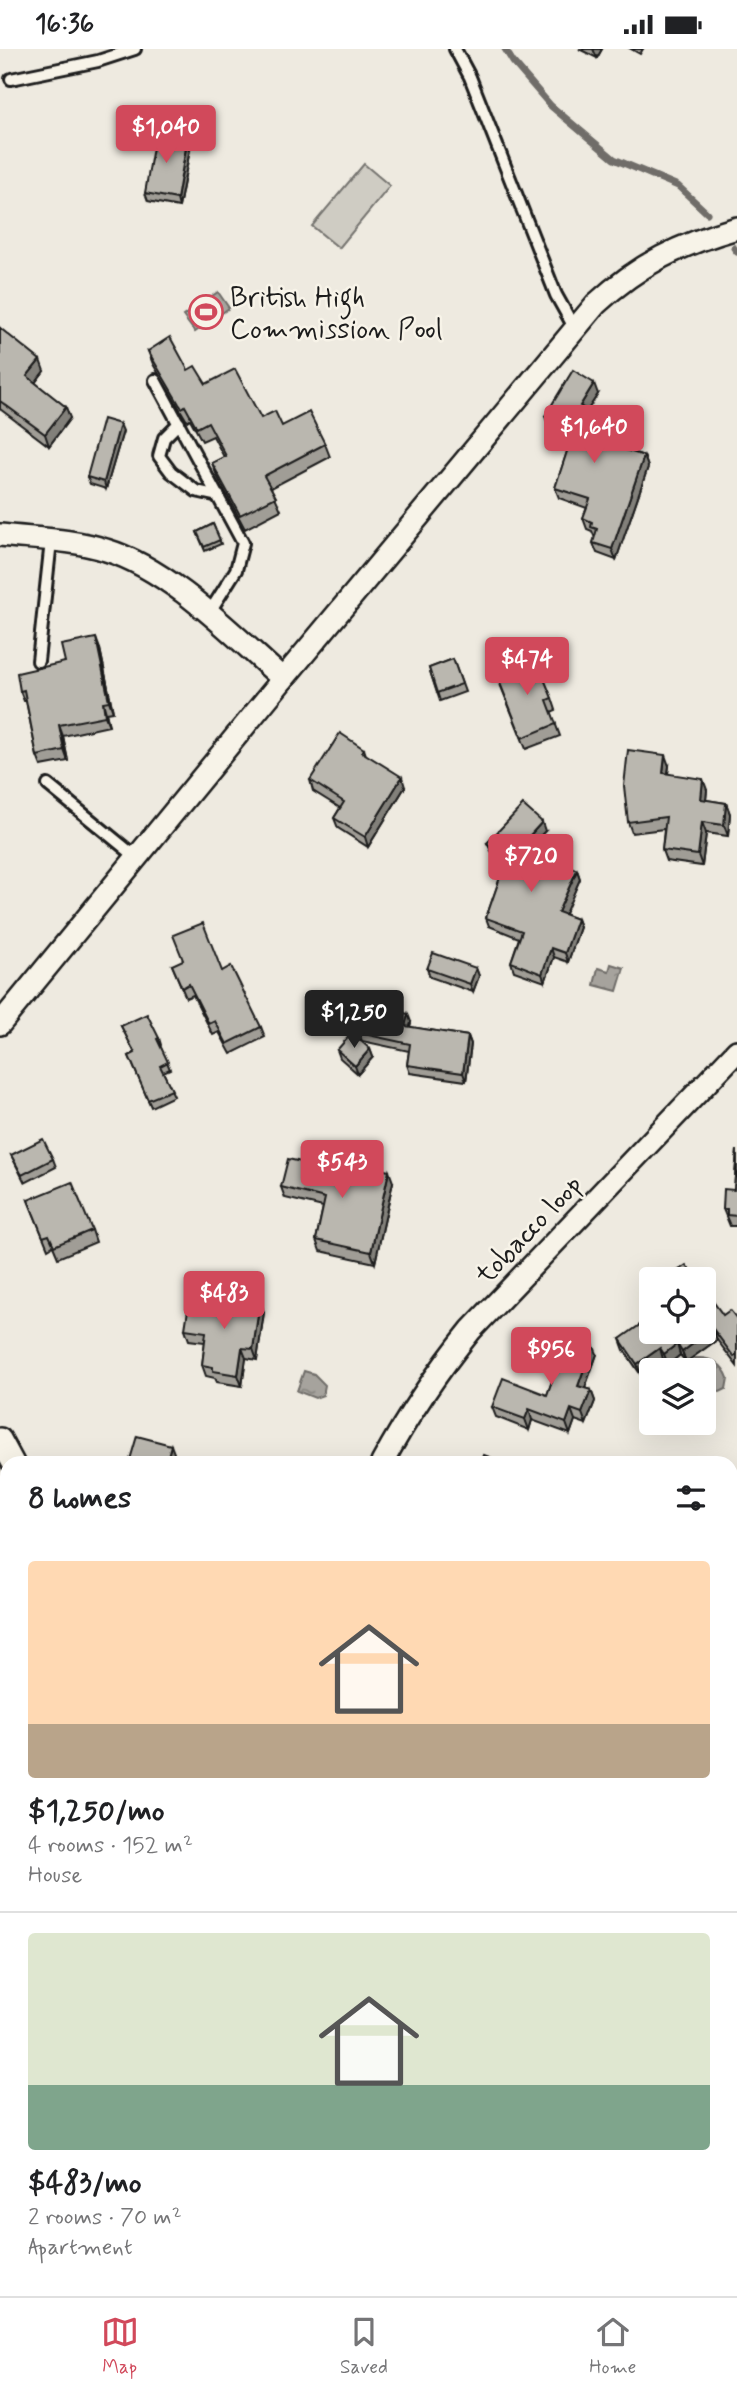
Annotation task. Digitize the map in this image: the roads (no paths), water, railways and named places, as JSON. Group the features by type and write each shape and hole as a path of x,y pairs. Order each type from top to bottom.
{"street":[{"path":"2,1019 575,329 617,284 640,269 671,250 737,228"},
{"path":"0,535 81,543 108,550 142,565 209,613 283,679"},
{"name":"tobacco loop","path":"386,1456 435,1375 471,1330 737,1051"},
{"path":"0,1439 9,1456"}],"lane":[{"path":"11,79 98,61 135,49"},
{"path":"456,49 470,77 556,295 575,329"},
{"path":"155,380 243,543 236,569 209,613"},
{"path":"179,423 164,438 159,456 171,472 196,491 219,495"},
{"path":"38,661 51,541"},
{"path":"48,785 136,857"}],"water":[{"name":"British High Commission Pool","path":"218,292 229,308 195,332 183,316"},
{"path":"611,964 624,968 617,991 594,985 598,968 609,971"},
{"path":"716,1363 728,1378 726,1389 716,1391"},
{"path":"304,1371 314,1374 325,1385 323,1395 315,1398 297,1391"}],"waterway":[{"path":"505,49 551,106 614,159 678,186 707,213"},
{"path":"734,248 737,252"}],"place":[{"name":"British High Commission Pool","path":"206,312"}]}
